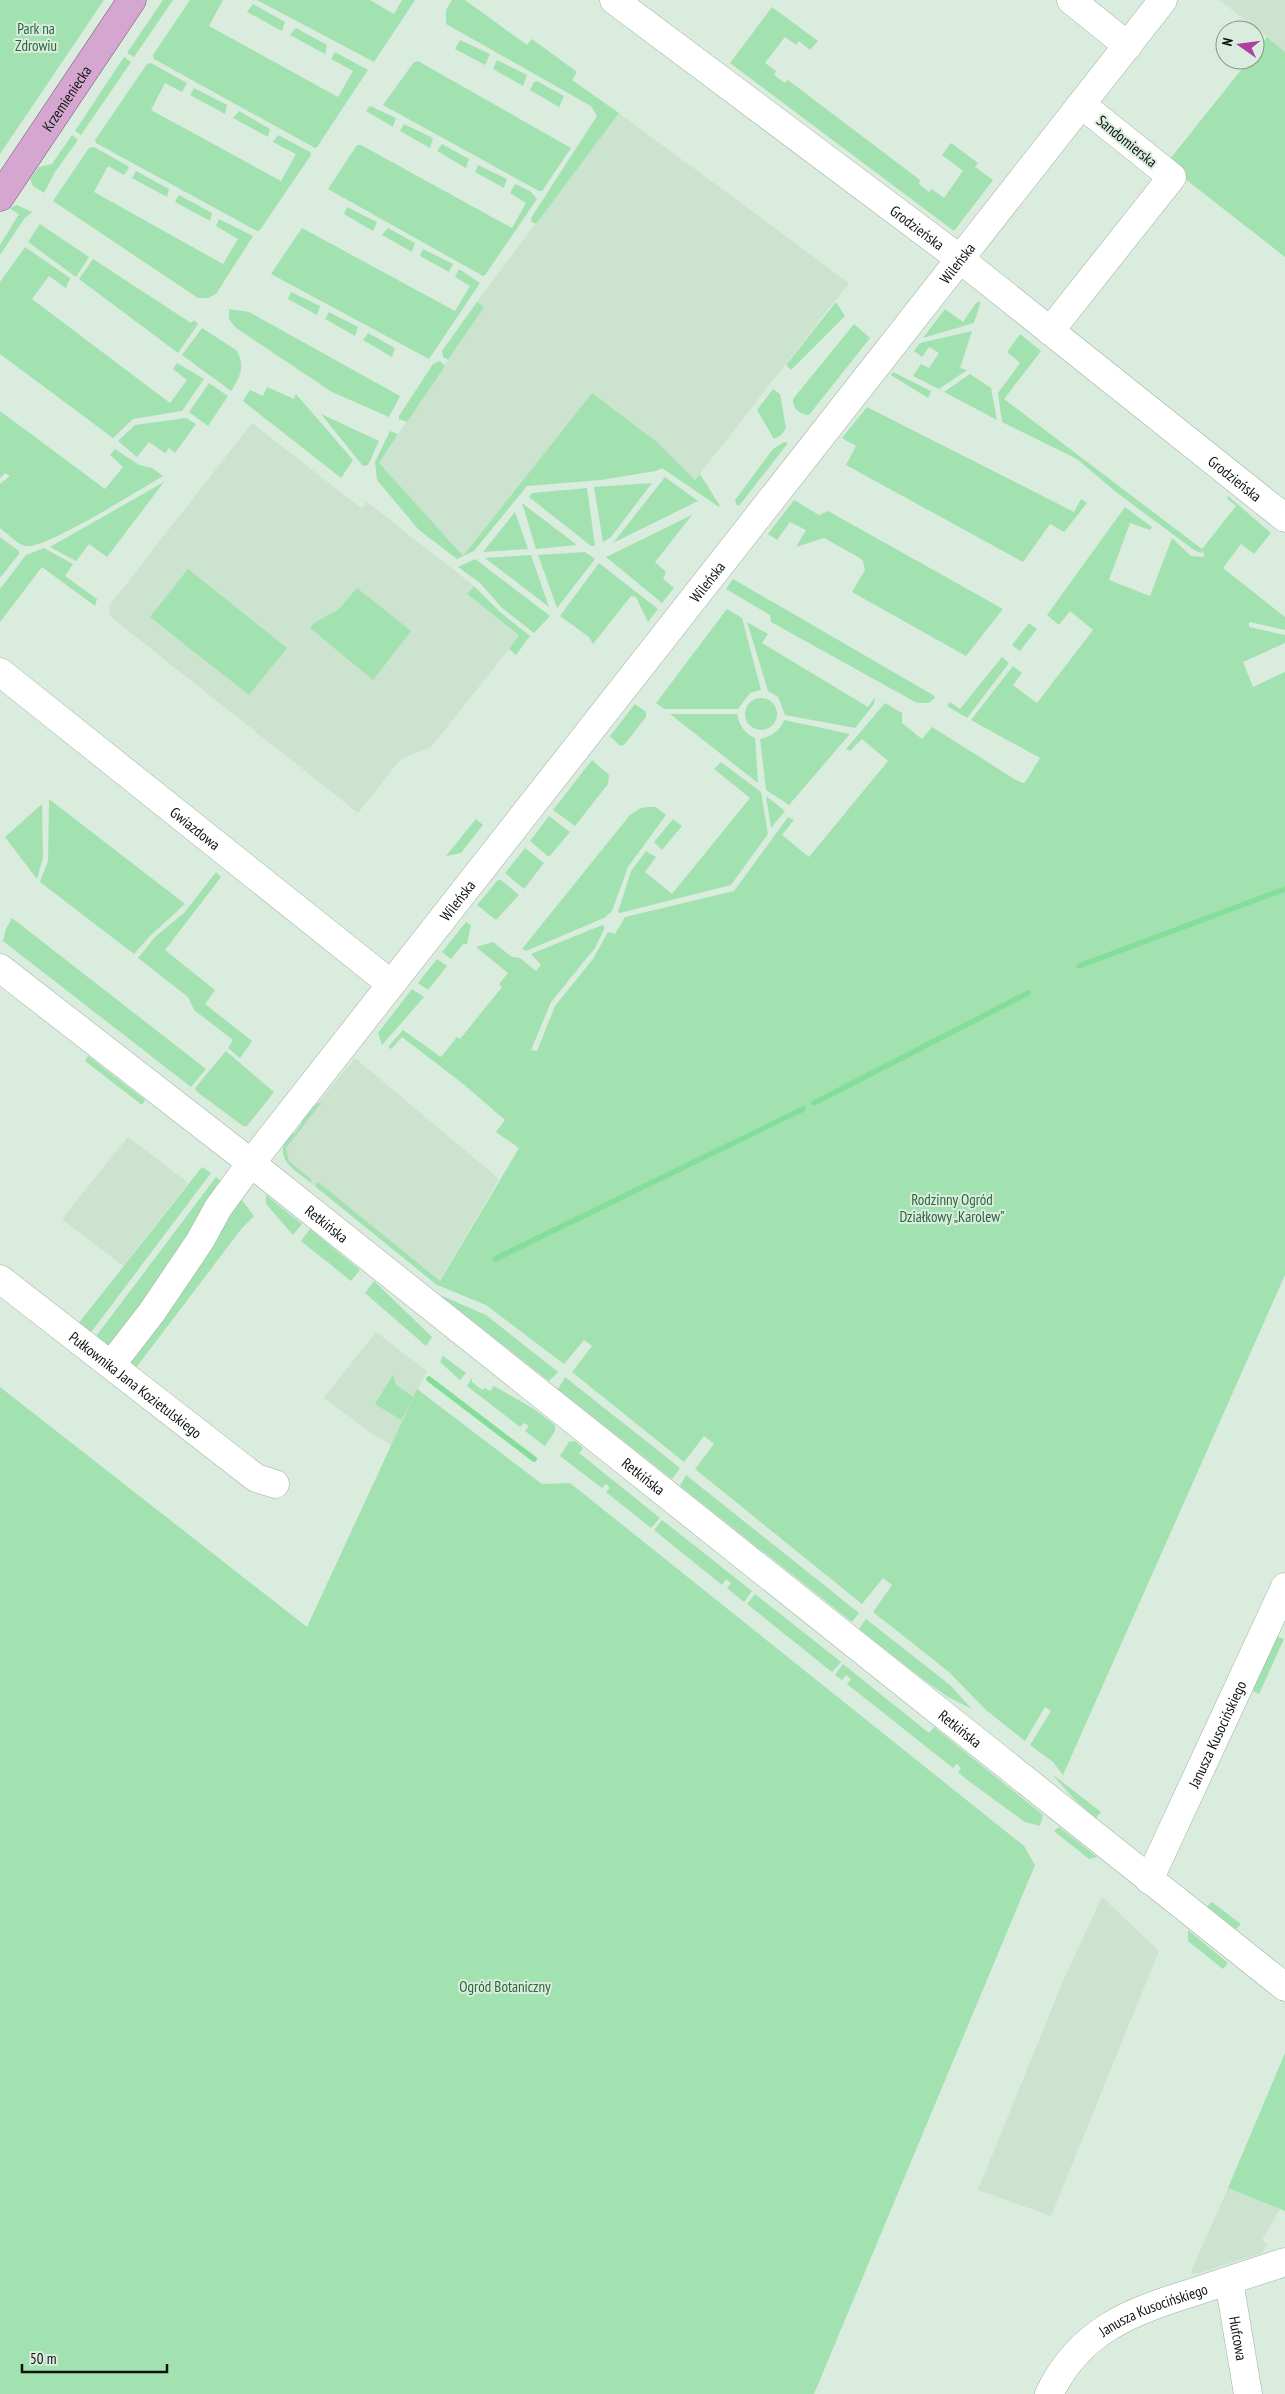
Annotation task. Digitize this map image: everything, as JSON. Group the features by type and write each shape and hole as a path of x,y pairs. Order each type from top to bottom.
{"main road":[{"name":"Krzemieniecka","path":"0,197 132,0"}],"street":[{"name":"Grodzieńska","path":"614,0 960,259 1285,518"},
{"path":"1071,0 1128,46"},
{"name":"Wileńska","path":"111,1365 152,1312 200,1241 218,1208 251,1163 1163,0"},
{"name":"Sandomierska","path":"1050,331 1172,177 1082,104"},
{"name":"Gwiazdowa","path":"0,672 391,984"},
{"name":"Retkińska","path":"0,968 251,1163 1285,1987"},
{"name":"Pułkownika Jana Kozietulskiego","path":"0,1278 256,1478 275,1484"},
{"name":"Janusza Kusocińskiego","path":"1150,1880 1285,1587"},
{"name":"Janusza Kusocińskiego","path":"1049,2394 1059,2374 1075,2353 1101,2330 1141,2310 1285,2262"},
{"name":"Hufcowa","path":"1229,2281 1248,2394"}],"shaded area":[{"path":"1219,0 1285,0 1285,52 1265,35 1265,20 1245,20"},
{"path":"619,113 849,283 695,480 657,442 592,393 463,557 379,463 484,307 477,302"},
{"path":"252,423 361,508 367,502 474,586 467,594 520,635 431,747 401,759 358,813 111,617 109,612 109,606"},
{"path":"355,1058 499,1179 437,1285 287,1164 286,1148 318,1103"},
{"path":"128,1137 188,1183 123,1266 62,1219"},
{"path":"376,1332 427,1371 391,1445 324,1398"},
{"path":"1102,1897 1159,1951 1051,2216 978,2190 1063,1981"},
{"path":"1228,2188 1280,2209 1262,2240 1267,2244 1262,2253 1199,2273 1190,2274"}],"green space":[{"name":"Park na Zdrowiu","path":"0,0 104,0 0,154"},
{"path":"163,0 173,0 134,57 127,53"},
{"path":"190,0 223,0 209,26 338,97 353,71 331,59 335,52 368,70 317,147 315,148 154,59 153,55"},
{"path":"257,0 370,0 394,14 402,0 415,0 374,62"},
{"path":"452,0 465,0 527,45 532,39 577,72 572,80 619,113 536,224 532,222 531,218 597,116 591,106 446,24 446,10"},
{"path":"253,4 285,22 282,31 247,12"},
{"path":"772,7 818,41 810,50 799,41 796,45 785,37 765,63 776,71 774,75 785,83 788,80 920,180 919,184 929,192 932,189 944,198 963,171 942,155 951,143 978,163 975,167 993,180 954,231 730,63"},
{"path":"296,28 327,45 325,54 290,35"},
{"path":"1267,37 1285,52 1285,257 1166,164 1241,70 1265,70 1265,40"},
{"path":"460,40 490,54 485,65 455,49"},
{"path":"124,57 131,62 81,135 75,131"},
{"path":"497,60 527,75 523,86 493,69"},
{"path":"418,61 571,148 542,191 383,105 414,62"},
{"path":"151,63 187,83 182,92 165,83 151,110 281,181 296,154 273,142 278,135 310,152 311,155 260,230 257,231 96,143 95,140 147,64"},
{"path":"537,81 564,96 559,107 530,90 534,82"},
{"path":"194,88 227,105 225,114 190,95"},
{"path":"370,106 396,118 393,127 366,111"},
{"path":"239,111 270,129 268,137 233,118"},
{"path":"404,124 433,138 430,148 400,131"},
{"path":"72,135 78,140 55,172 44,193 33,186 30,179 39,167 52,164"},
{"path":"442,144 469,159 466,168 437,151"},
{"path":"357,145 361,145 512,228 526,203 510,193 515,184 530,191 537,199 483,276 328,189"},
{"path":"94,147 129,168 124,175 108,166 94,192 223,264 238,239 216,226 219,219 253,236 216,294 208,298 198,298 53,201 89,148"},
{"path":"478,165 507,179 504,188 475,172"},
{"path":"136,171 169,189 167,197 132,178"},
{"path":"179,195 212,213 210,221 175,202"},
{"path":"17,205 32,212 24,219 0,255 0,245 19,214 9,208"},
{"path":"347,207 377,222 373,231 344,214"},
{"path":"40,224 89,257 76,277 28,242"},
{"path":"302,228 455,311 470,286 455,277 459,269 480,283 429,359 271,274"},
{"path":"388,228 415,243 412,252 382,235"},
{"path":"25,247 70,278 66,288 49,276 32,299 170,403 187,380 173,369 177,363 204,379 182,411 133,419 113,438 0,354 0,282"},
{"path":"423,249 453,264 449,272 420,256"},
{"path":"93,259 191,323 194,320 198,324 178,353 79,279"},
{"path":"291,292 320,306 317,315 288,299"},
{"path":"981,301 974,323 923,338 945,309 963,322 976,303"},
{"path":"477,302 484,307 448,360 443,357 442,351"},
{"path":"836,302 845,316 791,370 786,365"},
{"path":"229,309 249,312 400,396 389,417 332,392 236,328 229,319"},
{"path":"329,312 358,327 355,336 325,319"},
{"path":"854,324 870,338 809,415 800,412 795,408 793,399"},
{"path":"202,328 236,350 239,355 241,371 231,391 182,355"},
{"path":"972,331 960,368 967,370 939,389 913,376 921,364 929,368 939,353 929,347 922,357 914,351 920,343"},
{"path":"368,333 395,348 392,357 363,340"},
{"name":"Rodzinny Ogród Działkowy „Karolew”","path":"1020,334 1041,351 1004,399 1202,549 1236,506 1227,498 1228,496 1271,533 1254,554 1241,544 1223,568 1285,617 1285,630 1249,622 1249,627 1285,635 1285,643 1243,662 1253,687 1285,672 1285,1275 1063,1775 1053,1762 1030,1745 1051,1711 1045,1707 1025,1741 986,1710 949,1672 873,1612 892,1585 883,1578 862,1604 695,1469 714,1444 704,1436 684,1462 572,1372 592,1346 584,1340 564,1364 486,1305 437,1285 315,1186 318,1182 440,1281 519,1148 496,1132 505,1120 462,1083 402,1037 391,1049 388,1047 403,1030 441,1057 457,1037 460,1039 502,987 499,984 508,973 476,947 493,942 512,957 520,958 536,971 541,965 531,954 602,925 605,927 595,948 551,1002 531,1050 537,1051 555,1006 593,959 608,932 615,934 625,917 734,891 788,817 794,820 782,835 809,857 888,761 862,739 850,751 846,749 885,703 902,713 902,723 922,739 932,727 1016,780 1023,783 1026,781 1040,758 971,720 1013,666 1022,673 1013,685 1037,703 1093,630 1070,611 1059,625 1047,615 1125,507 1152,527 1150,530 1130,523 1109,580 1150,596 1172,538 1191,556 1204,557 1203,551 1201,553 1194,550 1116,492 1077,459 1002,422 998,393 1020,363 1007,352"},
{"path":"440,361 445,366 407,422 399,419 399,416 433,364"},
{"path":"893,372 931,391 928,398 891,375"},
{"path":"970,374 991,388 997,420 944,392"},
{"path":"209,383 228,396 208,426 189,412"},
{"path":"267,387 294,399 296,394 353,460 341,478 243,401 250,390 263,396"},
{"path":"773,389 780,394 786,428 781,435 774,439 757,410"},
{"path":"592,393 657,442 695,480 700,474 720,506 662,468 656,471 601,480 527,486 474,551 457,559 419,530 377,480 375,462 390,431 398,434 379,463 463,556"},
{"path":"867,407 1074,512 1081,499 1087,503 1064,532 1050,524 1023,562 846,465 856,446 842,438"},
{"path":"0,411 105,489 123,467 110,455 115,449 139,465 152,468 163,476 115,505 51,539 35,545 22,545 0,528 0,484 10,476 5,473 0,478"},
{"path":"321,414 379,441 368,465 363,466"},
{"path":"186,418 196,424 175,453 169,448 165,453 149,442 137,457 118,441 135,425"},
{"path":"784,442 788,443 739,506 736,504 735,500 773,449"},
{"path":"665,477 698,501 613,543"},
{"path":"164,482 107,557 89,544 76,561 50,547"},
{"path":"652,483 611,537 603,542 594,487"},
{"path":"587,488 595,546 591,546 529,497 532,493"},
{"path":"794,500 819,515 828,511 1003,609 966,656 852,592 865,570 863,561 860,558 824,538 796,547 806,530 790,522 777,540 768,534"},
{"path":"522,503 577,545 536,549"},
{"path":"515,512 528,549 483,552"},
{"path":"692,515 655,562 666,572 663,579 674,588 662,603 606,557"},
{"path":"0,537 19,551 19,554 0,578"},
{"path":"44,548 73,564 65,576 97,599 95,606 42,567 0,622 0,589 26,555"},
{"path":"585,552 595,559 557,608 538,555"},
{"path":"531,555 549,607 485,558"},
{"path":"475,559 550,616 534,633 502,608 480,583 458,567"},
{"path":"599,563 658,609 648,622 636,597 631,596 593,644 589,637 560,616"},
{"path":"188,569 287,648 249,695 150,617"},
{"path":"733,579 933,695 935,698 929,703 917,703 771,622 770,615 726,589"},
{"path":"474,586 500,612 530,636 516,655 509,649 519,635 467,594"},
{"path":"357,588 411,631 373,680 310,628 314,623 339,609"},
{"path":"727,609 742,618 761,690 750,693 738,709 664,709 656,703"},
{"path":"747,622 768,634 762,643 868,707 875,697 874,704 855,728 785,715 778,697 768,691"},
{"path":"1029,623 1037,629 1020,651 1012,645"},
{"path":"1002,657 1009,663 967,718 947,706 950,702 960,709"},
{"path":"761,698 767,699 772,703 776,708 776,720 772,725 767,729 761,730 755,729 750,725 746,720 745,714 746,708 750,703 755,699"},
{"path":"635,704 646,712 646,717 624,745 620,746 610,736"},
{"path":"670,714 737,714 743,728 755,738 758,783"},
{"path":"784,720 850,734 789,805 766,790 760,739 775,733"},
{"path":"592,760 609,775 608,784 575,826 553,810"},
{"path":"721,762 761,792 768,834 731,885 618,912 631,871 646,851 656,857 645,872 672,894 750,798 714,769"},
{"path":"766,796 785,811 771,828"},
{"path":"49,799 185,904 150,936 134,954 40,882 48,861"},
{"path":"42,804 43,858 37,879 5,837"},
{"path":"656,807 666,815 628,867 612,911 604,918 526,951 522,949 630,815 641,808"},
{"path":"549,816 570,832 549,857 530,841"},
{"path":"476,819 483,825 461,853 446,856"},
{"path":"673,819 682,826 662,850 654,842"},
{"path":"525,848 544,863 524,889 505,873"},
{"path":"216,872 221,877 165,950 215,990 205,1004 252,1041 240,1058 228,1048 233,1040 194,1010 188,997 138,958 155,937 184,913"},
{"path":"498,880 501,880 519,895 496,920 477,905"},
{"path":"12,918 206,1069 191,1087 3,941 6,929"},
{"path":"466,922 471,925 467,944 463,944 451,959 442,952"},
{"path":"437,959 447,966 428,990 418,983"},
{"path":"412,989 424,997 382,1045 378,1033"},
{"path":"226,1051 274,1092 247,1126 243,1126 196,1091 195,1088"},
{"path":"88,1056 145,1100 142,1105 85,1061"},
{"path":"318,1103 321,1103 286,1148 289,1161 312,1180 310,1182 289,1165 283,1155 285,1142 283,1139 288,1131 294,1134 302,1123 299,1119"},
{"path":"202,1167 211,1173 92,1331 88,1331 78,1324"},
{"path":"216,1177 227,1185 110,1347 97,1338 97,1335"},
{"path":"238,1195 254,1216 242,1228 135,1369 129,1364"},
{"path":"266,1195 302,1224 293,1235 266,1204"},
{"path":"310,1229 360,1270 351,1281 301,1241"},
{"path":"374,1281 432,1337 426,1346 365,1293"},
{"path":"440,1295 486,1315 558,1372 549,1381"},
{"path":"443,1356 466,1373 460,1380 440,1362"},
{"name":"Ogród Botaniczny","path":"393,1375 396,1385 413,1397 417,1389 542,1484 570,1483 1024,1846 1035,1865 814,2394 0,2394 0,1387 307,1627 413,1398 401,1420 375,1404"},
{"path":"565,1377 680,1468 672,1479 558,1389"},
{"path":"472,1378 472,1382 482,1390 485,1388 490,1391 494,1386 534,1409 555,1425 555,1431 545,1446 525,1431 529,1426 524,1423 520,1427 467,1386"},
{"path":"575,1441 583,1448 579,1453 660,1518 651,1528 606,1492 610,1488 606,1484 602,1488 560,1456 569,1442"},
{"path":"686,1475 859,1613 852,1622 680,1486"},
{"path":"662,1520 752,1591 744,1602 727,1588 731,1583 726,1579 722,1585 654,1530"},
{"path":"755,1594 841,1662 832,1672 747,1604"},
{"path":"866,1619 950,1685 972,1709 948,1697 859,1629"},
{"path":"1275,1636 1284,1639 1259,1694 1251,1690"},
{"path":"843,1664 929,1733 934,1727 1043,1815 1040,1826 1025,1822 966,1779 958,1772 961,1768 957,1764 953,1768 847,1684 851,1679 846,1675 842,1680 835,1675"},
{"path":"1052,1774 1101,1812 1096,1818 1074,1799"},
{"path":"1059,1827 1097,1857 1089,1859 1054,1831"},
{"path":"1212,1902 1241,1924 1236,1929 1207,1906"},
{"path":"1188,1930 1228,1963 1223,1969 1188,1941"},
{"path":"1285,2053 1285,2211 1228,2188"}],"waterway":[{"path":"1079,966 1285,889"},
{"path":"814,1103 1028,993"},
{"path":"495,1259 803,1109"},
{"path":"429,1379 534,1459"}]}
